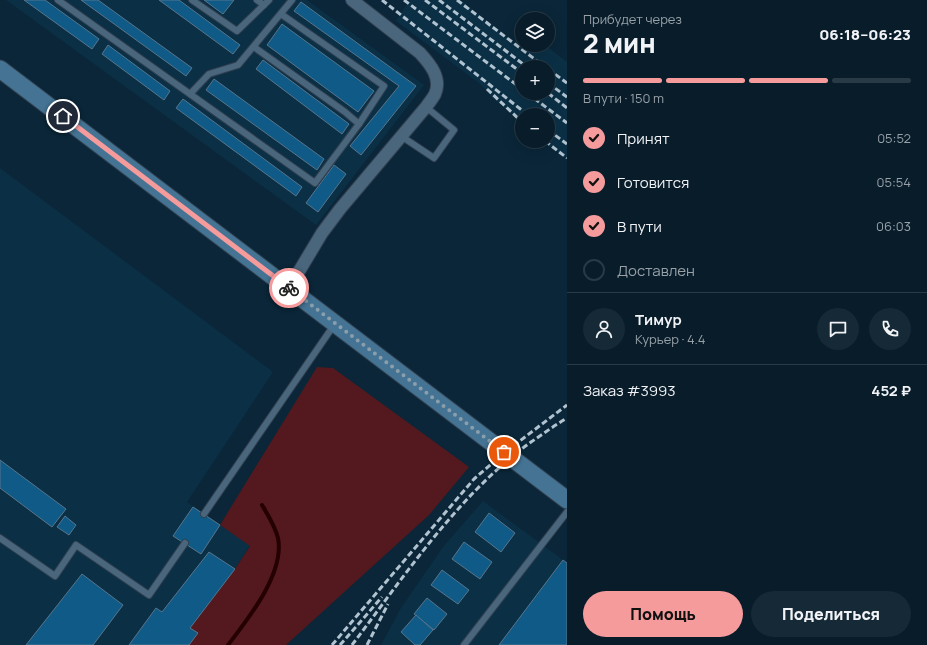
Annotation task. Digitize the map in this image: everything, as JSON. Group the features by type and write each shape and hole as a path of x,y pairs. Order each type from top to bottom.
{"street":[{"path":"289,288 322,233 436,93 437,84 435,74 429,63 420,54 352,0"},
{"path":"0,69 567,500"}],"lane":[{"path":"58,0 315,183 359,124 384,86 281,14"},
{"path":"192,0 237,31 269,0"},
{"path":"257,0 264,5"},
{"path":"190,94 209,74 238,65 292,0"},
{"path":"254,47 359,124"},
{"path":"401,136 434,158 454,130 426,107"},
{"path":"204,514 335,324"},
{"path":"464,645 567,512"},
{"path":"0,538 55,576 76,546 149,596 184,543"}],"shaded area":[{"path":"6,0 307,0 424,85 316,225"},
{"path":"410,0 461,0 515,44 515,52 554,52 567,62 567,159 552,148 555,148 555,108 515,108 515,117 493,98 479,83 396,21"},
{"path":"0,168 273,372 187,502 250,545 198,633 189,645 0,645"},
{"path":"317,367 333,368 469,467 429,515 286,645 189,645 198,633 190,628 235,569 250,546 220,525"},
{"path":"483,501 567,563 567,645 381,645 401,608 443,547"}],"building":[{"path":"24,0 45,0 99,39 92,49"},
{"path":"81,0 98,0 192,68 186,76"},
{"path":"159,0 179,0 240,45 233,54"},
{"path":"204,0 234,0 223,14"},
{"path":"301,2 416,86 361,155 350,146 399,86 294,11"},
{"path":"282,24 374,91 358,112 267,45"},
{"path":"108,45 170,91 164,100 102,54"},
{"path":"263,60 349,124 342,134 256,69"},
{"path":"214,79 324,159 317,170 206,90"},
{"path":"183,99 302,187 296,196 176,108"},
{"path":"334,165 346,174 318,212 306,203"},
{"path":"0,460 66,509 52,527 0,488"},
{"path":"193,507 220,525 201,554 173,536"},
{"path":"489,513 515,533 501,552 475,532"},
{"path":"65,516 76,525 69,535 57,527"},
{"path":"464,542 492,562 480,579 452,559"},
{"path":"209,552 235,569 190,628 198,633 189,645 129,645 156,608 162,612"},
{"path":"563,560 567,563 567,645 499,645"},
{"path":"442,570 469,590 458,604 431,585"},
{"path":"82,574 123,605 93,645 26,645"},
{"path":"427,598 447,614 434,630 414,614"},
{"path":"416,615 433,630 420,645 415,645 401,632"}],"waterway":[{"path":"228,645 263,595 276,566 279,552 278,538 262,505"}],"railway":[{"path":"382,0 519,108"},
{"path":"404,0 515,84"},
{"path":"425,0 515,68"},
{"path":"439,0 518,60"},
{"path":"457,0 536,60"},
{"path":"555,74 567,83"},
{"path":"555,88 567,97"},
{"path":"487,89 515,115"},
{"path":"555,99 567,108"},
{"path":"536,100 567,123"},
{"path":"555,135 567,144"},
{"path":"554,148 567,158"},
{"path":"332,645 474,479 504,453 567,405"},
{"path":"352,645 434,537 480,486 531,442 567,418"},
{"path":"340,645 382,597"},
{"path":"367,645 388,604"}],"way so far":[{"path":"289,288 504,452"}],"route":[{"path":"63,116 289,288"}]}
